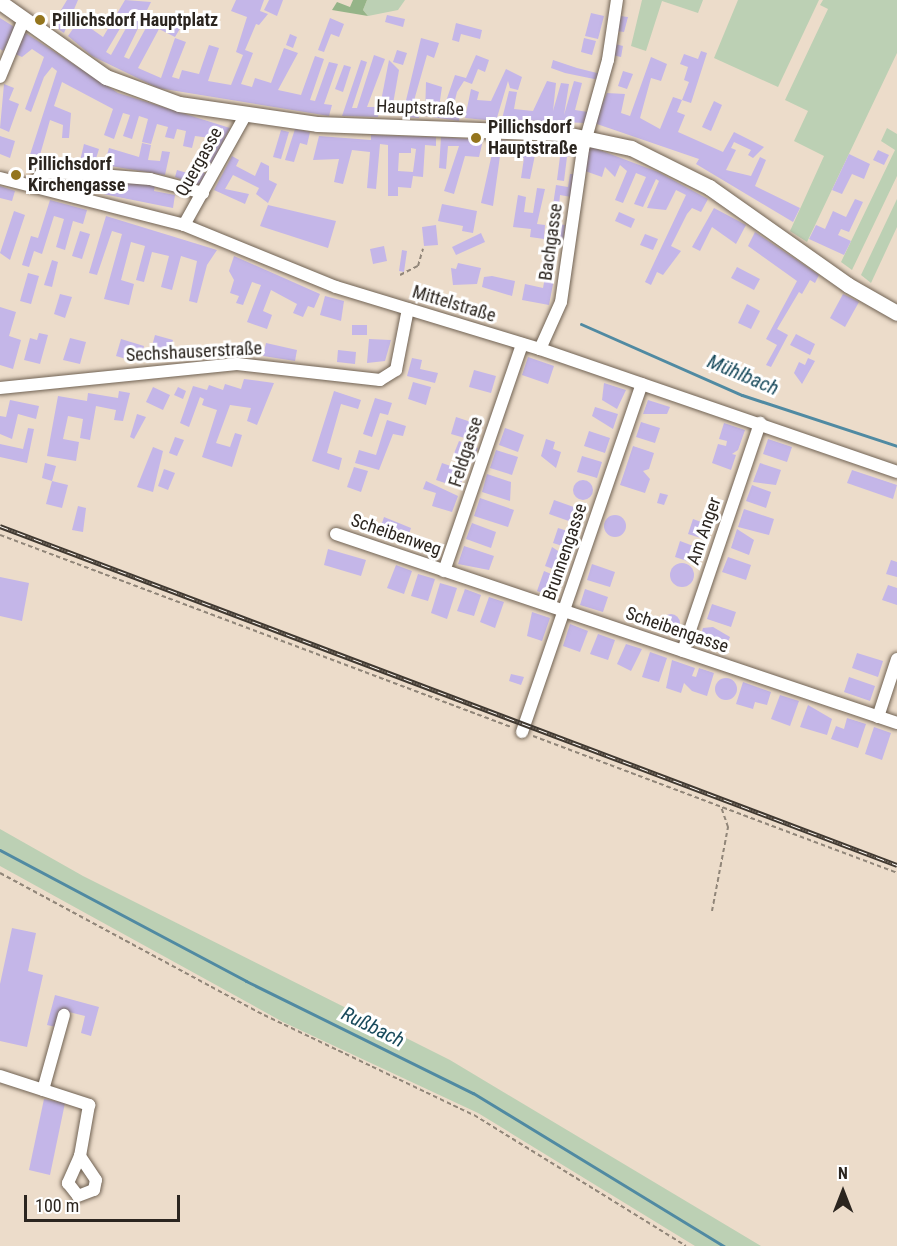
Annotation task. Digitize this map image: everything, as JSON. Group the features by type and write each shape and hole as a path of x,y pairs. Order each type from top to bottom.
{"main road":[{"name":"Hauptstraße","path":"0,2 135,91 245,116 342,126 585,136 631,148 680,171 897,313"}],"street":[{"name":"Bachgasse","path":"540,349 561,303 585,136 608,60 617,0"},
{"path":"0,77 24,19"},
{"name":"Quergasse","path":"184,225 245,116"},
{"path":"33,187 42,172 76,173 150,179 203,193"},
{"name":"Mittelstraße","path":"0,178 184,225 336,287 540,349 897,472"},
{"name":"Sechshauserstraße","path":"0,387 237,364 380,380 396,370 408,309"},
{"name":"Feldgasse","path":"444,571 522,344"},
{"name":"Brunnengasse","path":"522,732 642,384"},
{"name":"Am Anger","path":"682,651 760,423"},
{"name":"Scheibenweg","path":"336,534 444,571"},
{"name":"Scheibengasse","path":"444,571 897,723"},
{"path":"878,717 897,659"},
{"path":"44,1090 64,1015"},
{"path":"0,1076 89,1105 80,1156"}],"path":[{"path":"400,275 418,266 423,249"},
{"path":"0,535 897,873"},
{"path":"712,911 728,827 721,807"},
{"path":"0,873 264,1015 474,1115 687,1246"}],"green space":[{"path":"353,0 367,0 363,10 368,16 332,10 337,2 350,7"},
{"path":"367,0 405,0 398,10 368,16 363,10"},
{"path":"642,0 703,0 698,13 662,1 646,51 631,46"},
{"path":"738,0 819,0 778,87 714,58"},
{"path":"823,0 897,0 897,53 807,242 790,231 824,156 794,141 808,111 785,100 828,9 820,5"},
{"path":"887,128 897,134 897,176 852,270 841,262 895,150 881,141"},
{"path":"897,199 897,227 871,283 861,275"},
{"path":"0,829 83,876 450,1060 761,1246 695,1246 478,1113 283,1022 0,866"}],"building":[{"path":"67,0 78,0 64,33 52,25"},
{"path":"125,0 151,2 124,57 129,59 154,13 181,27 175,37 159,29 138,68 161,78 175,38 186,42 172,77 179,79 182,70 199,74 209,45 219,48 208,81 231,85 243,55 236,52 247,17 231,11 236,0 264,0 260,11 268,14 259,25 256,24 245,50 253,53 241,84 252,87 255,78 271,83 284,48 298,53 278,90 301,95 315,56 324,59 310,100 315,101 329,62 338,64 324,104 332,105 329,116 158,88 92,56 68,36 79,20 103,37","holes":["131,10 135,12 111,55 106,52"]},
{"path":"269,0 283,0 277,16 264,10"},
{"path":"591,13 604,16 598,39 585,36"},
{"path":"387,15 405,19 403,27 385,22"},
{"path":"620,16 628,17 624,32 616,31"},
{"path":"0,18 16,28 3,51 0,49"},
{"path":"330,18 344,24 339,37 331,34 324,52 318,50"},
{"path":"456,23 482,30 480,39 461,34 459,42 452,40"},
{"path":"24,32 118,93 230,128 212,164 206,160 218,139 195,136 192,148 183,146 186,131 177,129 174,139 165,137 168,127 157,124 151,144 142,142 148,119 139,116 132,139 123,136 130,115 123,113 114,139 104,135 113,109 62,82 54,106 71,113 69,138 62,138 63,125 50,120 38,162 28,161 57,71 52,67 44,77 31,112 25,109 44,57 32,49 22,57 13,53"},
{"path":"290,34 297,37 293,48 286,45"},
{"path":"421,38 439,43 434,58 427,55 415,97 414,103 420,104 419,118 402,117"},
{"path":"584,38 596,41 592,55 581,52"},
{"path":"615,44 623,46 621,57 612,55"},
{"path":"397,50 407,53 403,65 393,62"},
{"path":"701,51 707,53 691,103 682,100 689,82 684,80 688,67 680,64 684,54 698,59"},
{"path":"374,55 385,59 367,107 380,107 378,117 342,116 361,60 367,62 352,108 357,108"},
{"path":"476,55 489,60 485,72 478,69 472,84 464,81 457,92 453,108 461,109 459,121 425,116 426,82 442,87 439,107 444,107 455,75 466,78"},
{"path":"651,57 667,64 661,81 651,78 640,118 660,129 673,97 682,100 677,112 685,115 678,132 723,152 734,132 764,147 753,158 748,155 751,150 734,142 731,148 736,150 726,170 751,176 760,157 766,160 755,186 800,208 793,222 696,164 699,159 594,123 607,93 625,94 621,113 630,116"},
{"path":"389,60 399,70 393,104 381,101"},
{"path":"553,60 601,74 599,80 551,68"},
{"path":"344,65 351,67 343,92 335,89"},
{"path":"506,69 522,77 518,90 510,88 508,81 496,121 465,118 471,89 479,92 477,100 491,101"},
{"path":"623,71 633,74 627,89 618,86"},
{"path":"547,81 556,83 553,111 561,83 569,84 564,115 574,81 582,83 575,110 588,112 584,123 502,119 509,91 517,92 514,109 533,111"},
{"path":"4,84 14,88 9,100 19,104 9,132 0,128"},
{"path":"714,101 722,105 711,131 702,127"},
{"path":"295,129 310,132 307,145 300,143 294,162 285,160"},
{"path":"281,130 289,132 281,159 273,157"},
{"path":"371,135 436,137 436,146 425,145 423,177 413,176 411,188 398,187 398,196 388,196 388,145 380,144 376,189 367,188 370,152 352,150 343,184 334,182 339,159 313,160 319,136 371,140","holes":["411,148 416,149 413,172 398,171 399,153 411,153"]},
{"path":"0,136 15,141 10,158 0,154"},
{"path":"441,137 483,140 479,157 465,156 454,194 444,191 459,146 448,146 446,169 439,168"},
{"path":"495,140 542,143 541,155 535,155 530,179 521,178 524,158 500,156 493,206 481,203"},
{"path":"562,141 579,144 578,152 567,157 564,181 557,180"},
{"path":"142,143 151,145 148,160 160,161 162,151 170,152 165,175 104,165 109,148 139,157"},
{"path":"84,144 99,149 94,165 79,165"},
{"path":"589,146 658,172 708,199 701,212 692,208 687,214 671,246 681,251 663,275 657,272 651,285 645,282 686,195 676,190 666,210 647,208 659,181 656,179 643,207 634,204 646,177 636,173 623,203 615,200 627,171 620,165 615,177 605,167 602,177 585,171"},
{"path":"878,150 889,155 884,165 873,160"},
{"path":"849,154 870,164 864,179 852,174 842,194 832,190"},
{"path":"232,156 239,160 236,166 255,176 261,162 269,166 269,180 277,184 268,203 256,194 259,188 233,175 225,189 249,194 245,204 214,190"},
{"path":"196,168 206,174 199,186 175,177 177,170 194,175"},
{"path":"570,174 575,174 571,197 560,195 559,206 553,205 556,185 568,187"},
{"path":"99,177 155,185 154,191 175,195 173,208 68,187 69,179"},
{"path":"0,186 15,191 12,201 0,198"},
{"path":"537,188 545,189 537,224 545,225 544,239 530,237 531,229 513,227 518,195 526,197 524,212 533,213"},
{"path":"855,199 863,202 849,232 841,229 838,235 851,241 844,255 809,239 816,225 825,229 833,211 846,217"},
{"path":"50,200 87,210 83,224 73,221 65,250 56,247 64,219 54,216 42,254 34,251 29,267 22,265 31,236 38,238"},
{"path":"442,204 477,211 473,233 462,231 463,226 438,221"},
{"path":"268,205 336,221 328,248 260,226"},
{"path":"714,208 746,225 736,244 712,227 700,251 692,247"},
{"path":"14,211 25,215 10,260 0,253"},
{"path":"619,212 635,219 631,228 615,221"},
{"path":"106,216 217,250 207,265 197,303 189,301 197,261 181,256 172,290 161,287 169,256 152,252 144,282 136,280 145,246 131,242 121,280 134,284 129,305 104,299 122,234 112,231 97,275 89,273"},
{"path":"550,223 565,225 563,244 547,242"},
{"path":"436,225 438,245 424,246 422,227"},
{"path":"80,231 90,234 82,259 72,256"},
{"path":"755,232 819,275 815,283 810,280 802,294 799,292 777,329 788,335 771,367 766,365 777,345 766,339 797,281 748,246"},
{"path":"481,233 485,242 456,255 452,247"},
{"path":"645,234 658,239 653,250 640,245"},
{"path":"384,246 387,261 373,264 370,249"},
{"path":"402,250 407,251 404,272 399,271"},
{"path":"234,256 320,294 314,308 308,306 303,317 293,313 297,304 271,290 263,311 272,315 267,329 247,322 261,285 252,282 243,305 236,303 239,296 230,293 234,280 229,271"},
{"path":"52,260 58,262 52,287 44,285"},
{"path":"458,263 481,268 477,284 453,285 451,268 456,269"},
{"path":"737,267 760,279 754,290 731,278"},
{"path":"28,273 39,276 31,304 20,301"},
{"path":"492,276 515,281 512,296 482,287 484,277"},
{"path":"545,277 554,279 549,305 522,300 525,284 543,288"},
{"path":"60,294 72,297 65,318 54,314"},
{"path":"843,294 859,302 845,327 830,318"},
{"path":"325,296 344,301 341,321 320,315"},
{"path":"747,304 760,311 751,329 738,323"},
{"path":"0,307 16,312 9,336 21,340 13,369 0,365"},
{"path":"352,325 367,325 367,335 352,335"},
{"path":"39,333 48,335 40,364 24,360 30,338 37,340"},
{"path":"796,334 815,344 810,355 790,345"},
{"path":"155,335 173,340 166,362 149,357"},
{"path":"70,338 86,342 80,364 63,360"},
{"path":"121,339 144,346 140,363 116,356"},
{"path":"369,339 391,340 385,361 367,363"},
{"path":"241,342 249,345 246,356 237,356"},
{"path":"266,343 297,350 295,361 263,356"},
{"path":"338,350 356,352 355,364 337,362"},
{"path":"528,357 554,366 548,384 522,375"},
{"path":"412,358 422,360 420,369 438,373 435,383 407,376"},
{"path":"808,358 815,361 802,384 794,373 799,362 805,365"},
{"path":"474,370 496,376 491,393 469,387"},
{"path":"244,379 274,383 257,425 247,421 251,408 230,405 216,443 230,447 235,433 242,435 232,467 202,457 217,410 202,405 204,399 200,397 189,427 180,423 193,386 207,390 209,385 223,390 225,384 241,389"},
{"path":"413,382 431,387 426,405 408,399"},
{"path":"604,383 626,390 617,409 602,400"},
{"path":"153,387 170,395 163,410 146,402"},
{"path":"178,387 186,391 183,399 174,395"},
{"path":"119,391 130,393 123,421 114,420 116,410 96,406 90,440 80,438 83,419 68,416 63,439 79,442 76,461 47,456 58,396 87,401 88,393 118,398"},
{"path":"334,391 361,400 358,409 341,404 327,453 342,458 339,470 312,461"},
{"path":"375,398 392,403 388,415 380,413 372,437 363,434"},
{"path":"10,400 39,406 36,419 18,414 12,439 0,434 0,416 6,417"},
{"path":"648,400 670,407 667,414 643,414"},
{"path":"595,407 618,414 613,429 592,416"},
{"path":"137,414 146,417 134,439 130,437"},
{"path":"456,417 480,425 475,441 451,434"},
{"path":"387,420 406,426 403,436 393,434 379,470 355,463 359,450 376,455"},
{"path":"641,422 660,428 655,443 636,437"},
{"path":"724,423 745,430 738,450 732,454 736,455 731,470 712,463 718,444 726,446 727,441 719,439"},
{"path":"28,428 34,429 27,463 0,457 0,444 23,449"},
{"path":"505,428 524,435 518,452 499,445"},
{"path":"589,431 610,438 605,453 584,446"},
{"path":"175,437 184,440 177,456 169,453"},
{"path":"546,439 555,442 553,449 561,452 556,468 541,456"},
{"path":"768,439 792,447 787,462 763,454"},
{"path":"459,441 478,448 472,463 453,456"},
{"path":"633,446 654,453 649,469 643,471 650,479 645,493 620,485"},
{"path":"153,447 163,451 153,492 137,487"},
{"path":"496,450 518,457 512,475 490,468"},
{"path":"582,456 602,462 597,478 577,472"},
{"path":"45,463 56,466 52,481 42,478"},
{"path":"442,463 465,471 460,488 436,480"},
{"path":"760,463 781,470 776,485 753,482"},
{"path":"354,467 368,471 361,492 347,487"},
{"path":"164,469 175,473 168,490 158,486"},
{"path":"852,470 897,485 893,499 847,483"},
{"path":"487,474 511,482 510,501 482,492"},
{"path":"583,480 590,483 593,490 590,497 583,500 576,497 573,490 576,483"},
{"path":"52,481 68,485 62,508 46,504"},
{"path":"426,481 458,496 452,512 432,506 436,493 423,489"},
{"path":"752,485 771,492 766,508 746,501"},
{"path":"660,493 668,495 664,505 657,503"},
{"path":"480,498 514,510 508,527 474,516"},
{"path":"554,500 585,511 580,525 549,514"},
{"path":"78,506 86,508 83,532 72,530"},
{"path":"744,509 774,519 769,535 738,527"},
{"path":"615,515 623,518 626,526 623,534 615,537 607,534 604,526 607,518"},
{"path":"384,517 411,528 406,543 378,535"},
{"path":"693,519 712,526 707,540 688,534"},
{"path":"472,523 496,532 491,548 466,539"},
{"path":"558,528 577,534 572,549 553,543"},
{"path":"737,529 754,540 749,555 731,548"},
{"path":"680,541 704,550 699,565 675,557"},
{"path":"464,546 494,556 489,570 458,564"},
{"path":"552,547 569,558 564,573 545,566"},
{"path":"328,549 366,560 361,576 324,565"},
{"path":"728,557 751,565 746,580 722,572"},
{"path":"891,560 897,562 897,577 886,574"},
{"path":"682,563 691,566 694,575 691,584 682,587 673,584 670,575 673,566"},
{"path":"592,564 615,572 610,587 587,580"},
{"path":"396,565 412,571 404,594 387,588"},
{"path":"544,571 556,576 554,581 559,583 554,597 537,591"},
{"path":"418,574 435,579 428,601 411,596"},
{"path":"0,577 29,583 22,621 0,616"},
{"path":"440,583 457,588 447,619 431,613"},
{"path":"888,585 897,588 897,605 882,600"},
{"path":"465,589 481,595 474,616 457,611"},
{"path":"585,589 608,597 603,612 580,605"},
{"path":"489,597 504,602 495,628 480,622"},
{"path":"712,604 736,612 731,627 707,619"},
{"path":"532,612 550,618 542,641 527,636"},
{"path":"667,614 675,614 680,619 678,630 667,632 662,627 662,619"},
{"path":"570,624 588,631 580,652 563,646"},
{"path":"713,627 730,637 724,652 698,644 703,628"},
{"path":"598,634 615,640 608,660 590,654"},
{"path":"626,644 642,649 631,671 617,664"},
{"path":"650,652 667,658 659,682 642,677"},
{"path":"857,653 883,661 878,677 852,668"},
{"path":"672,660 695,668 692,676 696,677 699,668 714,673 707,696 692,691 684,683 681,693 666,688"},
{"path":"511,674 524,677 521,685 509,681"},
{"path":"849,677 875,686 870,701 844,692"},
{"path":"726,678 734,681 737,689 734,697 726,700 718,697 715,689 718,681"},
{"path":"743,682 771,692 767,705 755,702 753,709 736,704"},
{"path":"780,695 799,701 790,726 771,719"},
{"path":"808,705 832,719 827,735 800,727"},
{"path":"847,718 866,724 858,748 831,739 836,726 844,729"},
{"path":"874,727 891,733 882,760 865,754"},
{"path":"12,928 36,933 28,971 43,975 27,1047 0,1041 0,984"},
{"path":"55,995 99,1007 91,1036 81,1033 85,1016 61,1010 56,1027 47,1025"},
{"path":"44,1099 65,1103 50,1175 29,1170"}],"waterway":[{"name":"Mühlbach","path":"581,324 742,395 897,446"},
{"name":"Rußbach","path":"0,850 246,981 473,1093 724,1246"}],"railway":[{"path":"0,526 897,865"}],"place":[{"name":"Pillichsdorf Hauptplatz","path":"40,20"},
{"name":"Pillichsdorf Hauptstraße","path":"476,138"},
{"name":"Pillichsdorf Kirchengasse","path":"16,175"}]}
